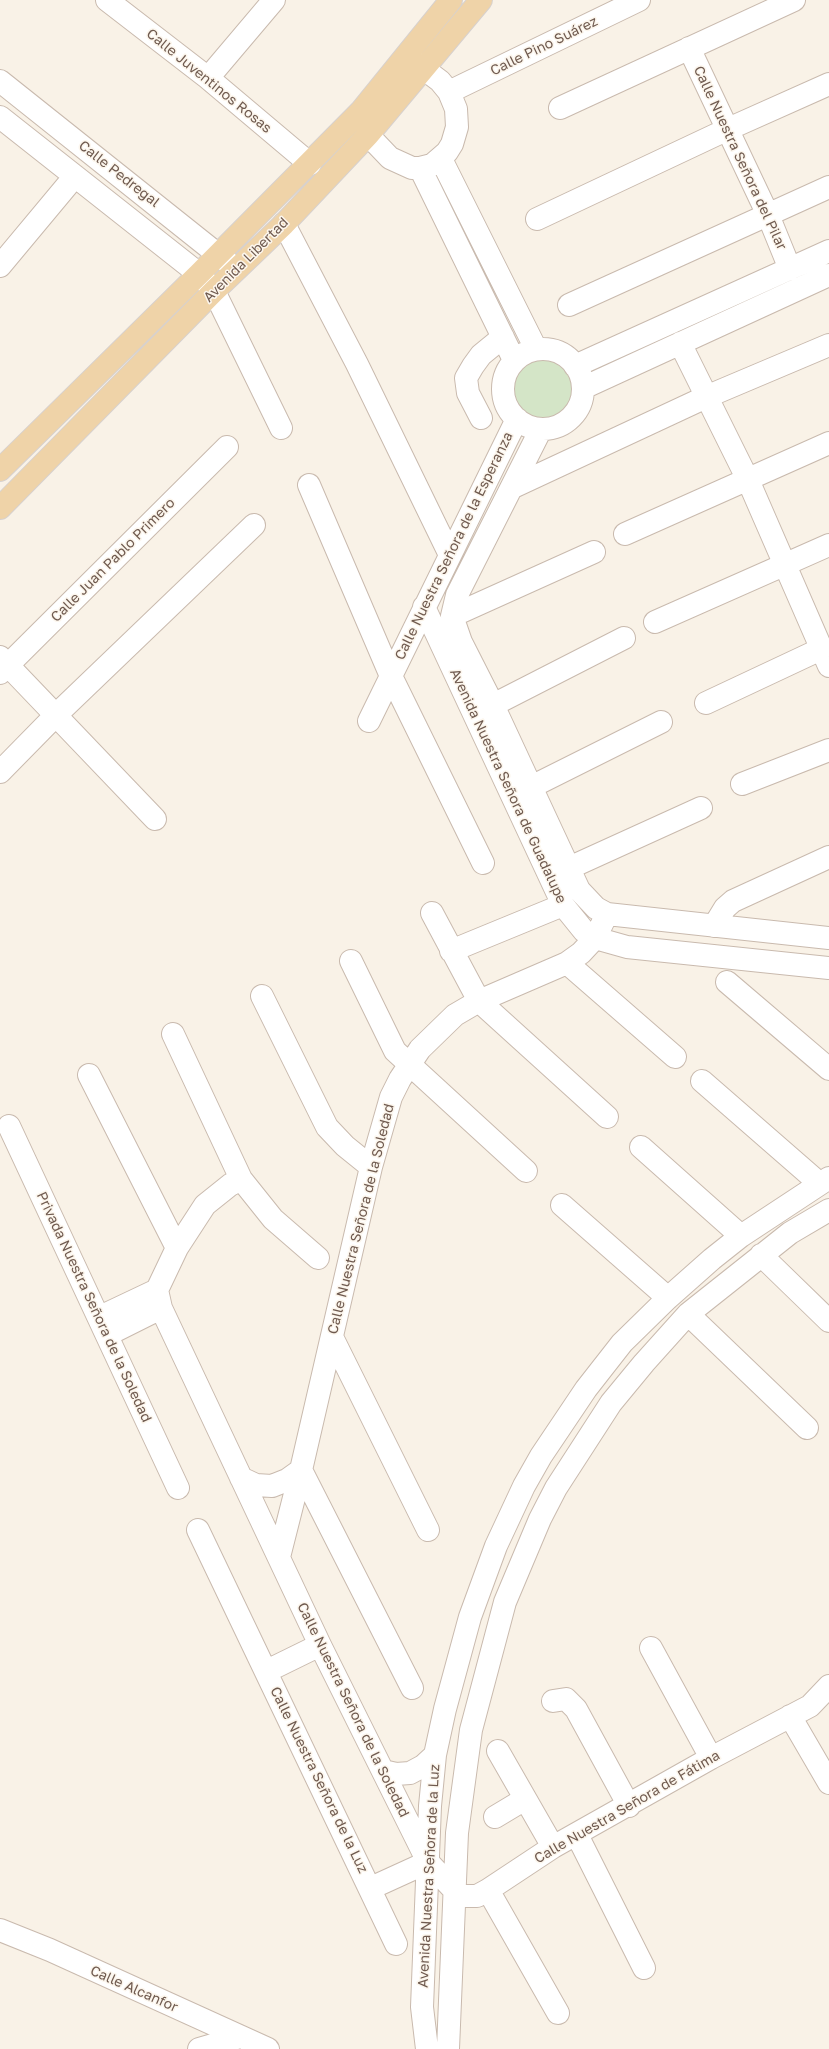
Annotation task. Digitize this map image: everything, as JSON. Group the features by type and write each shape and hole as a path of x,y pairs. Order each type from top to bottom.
{"main road":[{"name":"Avenida Libertad","path":"0,470 200,274 361,111 451,0"},
{"name":"Avenida Libertad","path":"0,508 236,269 284,224 368,135 481,0"}],"street":[{"name":"Calle Juventinos Rosas","path":"107,0 208,78 310,164"},
{"path":"208,78 274,0"},
{"name":"Calle Pino Suárez","path":"450,92 639,0"},
{"path":"560,108 794,0"},
{"name":"Calle Nuestra Señora del Pilar","path":"690,48 726,130 768,216 790,269"},
{"path":"368,135 385,154 395,161 412,168 432,165 440,159 452,144 457,127 456,109 450,92 425,68 407,56"},
{"name":"Calle Pedregal","path":"0,81 236,269"},
{"path":"537,219 726,130 829,84"},
{"name":"Calle Pedregal","path":"0,117 200,274 214,291"},
{"path":"440,159 536,349"},
{"path":"420,168 514,360"},
{"path":"0,266 75,176"},
{"path":"569,305 829,187"},
{"path":"284,224 357,364 450,555"},
{"path":"575,366 829,251"},
{"path":"583,388 829,275"},
{"path":"214,291 281,428"},
{"path":"481,418 468,393 466,378 481,356 503,337"},
{"path":"680,343 748,480 825,657 706,703"},
{"path":"513,487 706,397 829,345"},
{"path":"536,349 548,349 558,352 568,358 579,373 583,388 581,401 575,413 566,422 554,428 541,429 528,426 517,419 509,409 504,396 503,384 506,371 514,360 524,353 536,349"},
{"name":"Calle Nuestra Señora de la Esperanza","path":"369,720 390,674 517,419"},
{"name":"Calle Nuestra Señora de la Esperanza","path":"452,616 457,595 513,487 541,429"},
{"path":"625,534 829,443"},
{"name":"Calle Juan Pablo Primero","path":"3,665 227,447"},
{"name":"Calle Nuestra Señora de la Esperanza","path":"309,485 390,674 483,863"},
{"path":"0,772 56,715 254,525"},
{"path":"655,622 785,566 829,545"},
{"path":"452,616 594,552"},
{"name":"Avenida Nuestra Señora de Guadalupe","path":"424,607 563,904 584,931 595,938 627,947 829,968"},
{"name":"Avenida Nuestra Señora de Guadalupe","path":"452,616 461,642 494,705 569,868 583,894 596,908 607,914 829,938"},
{"path":"494,705 624,638"},
{"path":"3,665 56,715 155,819"},
{"path":"531,787 661,722"},
{"path":"742,784 829,750"},
{"path":"569,868 701,808"},
{"path":"714,926 725,908 732,901 829,857"},
{"path":"451,951 563,904"},
{"path":"432,913 479,1001 607,1117"},
{"name":"Calle Nuestra Señora de la Soledad","path":"279,1556 301,1470 371,1167 391,1097 408,1065 432,1036 464,1008 567,963 582,953 595,938 607,914"},
{"path":"351,961 390,1045 408,1065 526,1171"},
{"path":"567,963 675,1057"},
{"path":"726,982 829,1069"},
{"path":"262,996 327,1127 345,1146 371,1167"},
{"path":"173,1034 241,1180 273,1218 318,1258"},
{"path":"90,1075 177,1248"},
{"path":"702,1081 824,1181"},
{"name":"Privada Nuestra Señora de la Soledad","path":"9,1126 178,1488"},
{"path":"641,1147 741,1236"},
{"path":"103,1326 159,1299 177,1248 205,1205 230,1185 241,1180"},
{"name":"Avenida Nuestra Señora de la Luz","path":"427,2049 422,2006 430,1806 435,1755 463,1639 496,1546 524,1486 541,1456 586,1389 622,1343 668,1298 741,1236 824,1181"},
{"path":"562,1205 668,1298"},
{"name":"Avenida Nuestra Señora de la Luz","path":"448,2049 458,1826 471,1730 505,1602 540,1520 556,1488 611,1403 644,1363 688,1314 790,1233 829,1210"},
{"path":"761,1255 829,1320"},
{"name":"Calle Nuestra Señora de la Soledad","path":"159,1299 320,1646 428,1862"},
{"path":"688,1314 807,1428"},
{"path":"332,1337 428,1530"},
{"path":"241,1478 256,1486 272,1486 287,1480 301,1470 412,1688"},
{"name":"Calle Nuestra Señora de la Luz","path":"198,1530 371,1888 396,1944"},
{"path":"463,1639 493,1646"},
{"path":"267,1671 320,1646"},
{"path":"651,1648 711,1758"},
{"name":"Calle Nuestra Señora de Fátima","path":"455,1891 463,1896 470,1897 488,1890 553,1848 711,1758 810,1706 829,1686"},
{"path":"553,1701 566,1700 576,1709 629,1806"},
{"path":"790,1716 829,1783"},
{"path":"498,1751 553,1848"},
{"path":"383,1771 396,1774 410,1773 423,1766 435,1755"},
{"path":"495,1817 525,1799"},
{"path":"577,1835 644,1968"},
{"path":"371,1888 428,1862 455,1891"},
{"path":"488,1890 558,2013"},
{"name":"Calle Alcanfor","path":"0,1930 50,1950 268,2049"},
{"path":"199,2049 240,2037"}],"green space":[{"path":"535,358 547,358 563,367 570,377 572,389 570,401 563,411 547,420 535,420 524,415 515,406 510,395 510,383 515,372 524,363"}]}
